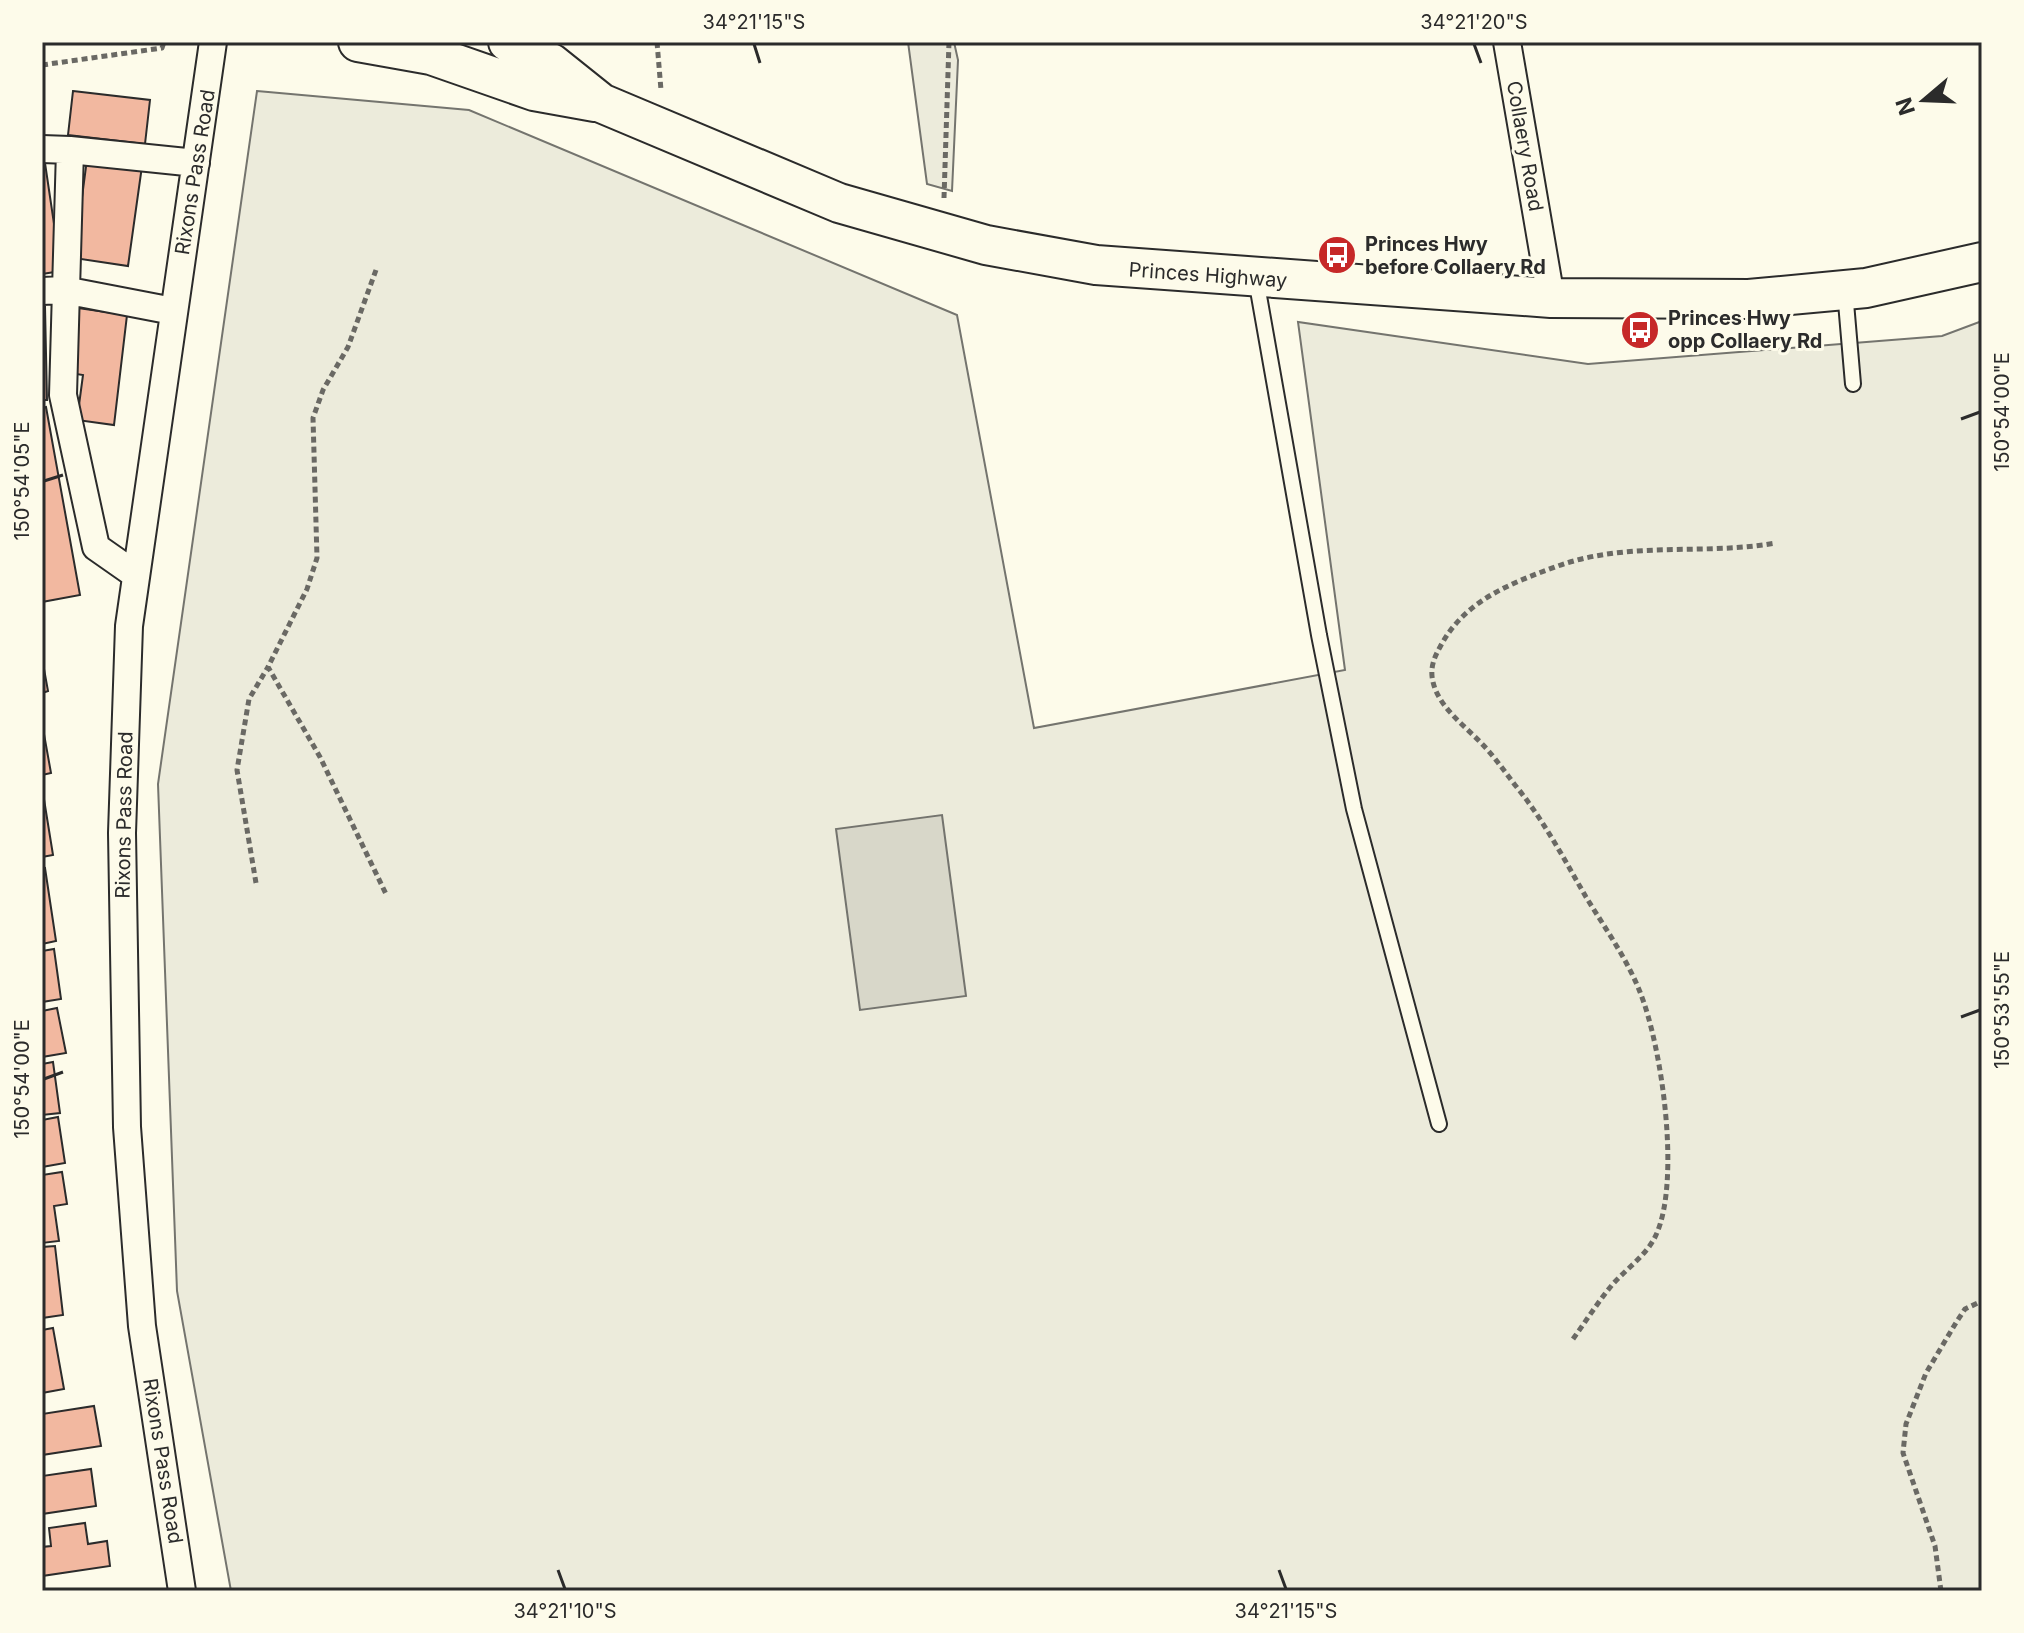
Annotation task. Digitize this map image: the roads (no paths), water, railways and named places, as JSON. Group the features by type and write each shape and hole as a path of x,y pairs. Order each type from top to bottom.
{"main road":[{"name":"Princes Highway","path":"358,42 431,55 534,91 601,103 839,203 951,236 1096,265 1551,298 1749,299 1845,291 1982,262"},
{"name":"Princes Highway","path":"508,42 551,63 601,103"}],"street":[{"name":"Rixons Pass Road","path":"182,1591 142,1326 127,1127 122,833 129,626 213,42"},
{"name":"Collaery Road","path":"1507,42 1551,298"},
{"path":"42,149 196,163"},
{"path":"70,150 53,291 63,395 96,547 136,575"},
{"path":"53,291 173,311"}],"lane":[{"path":"1256,278 1319,635 1354,809 1439,1124"},
{"path":"1845,291 1853,384"}],"place":[{"name":"Princes Hwy before Collaery Rd","path":"1337,255"},
{"name":"Princes Hwy opp Collaery Rd","path":"1640,330"}]}
